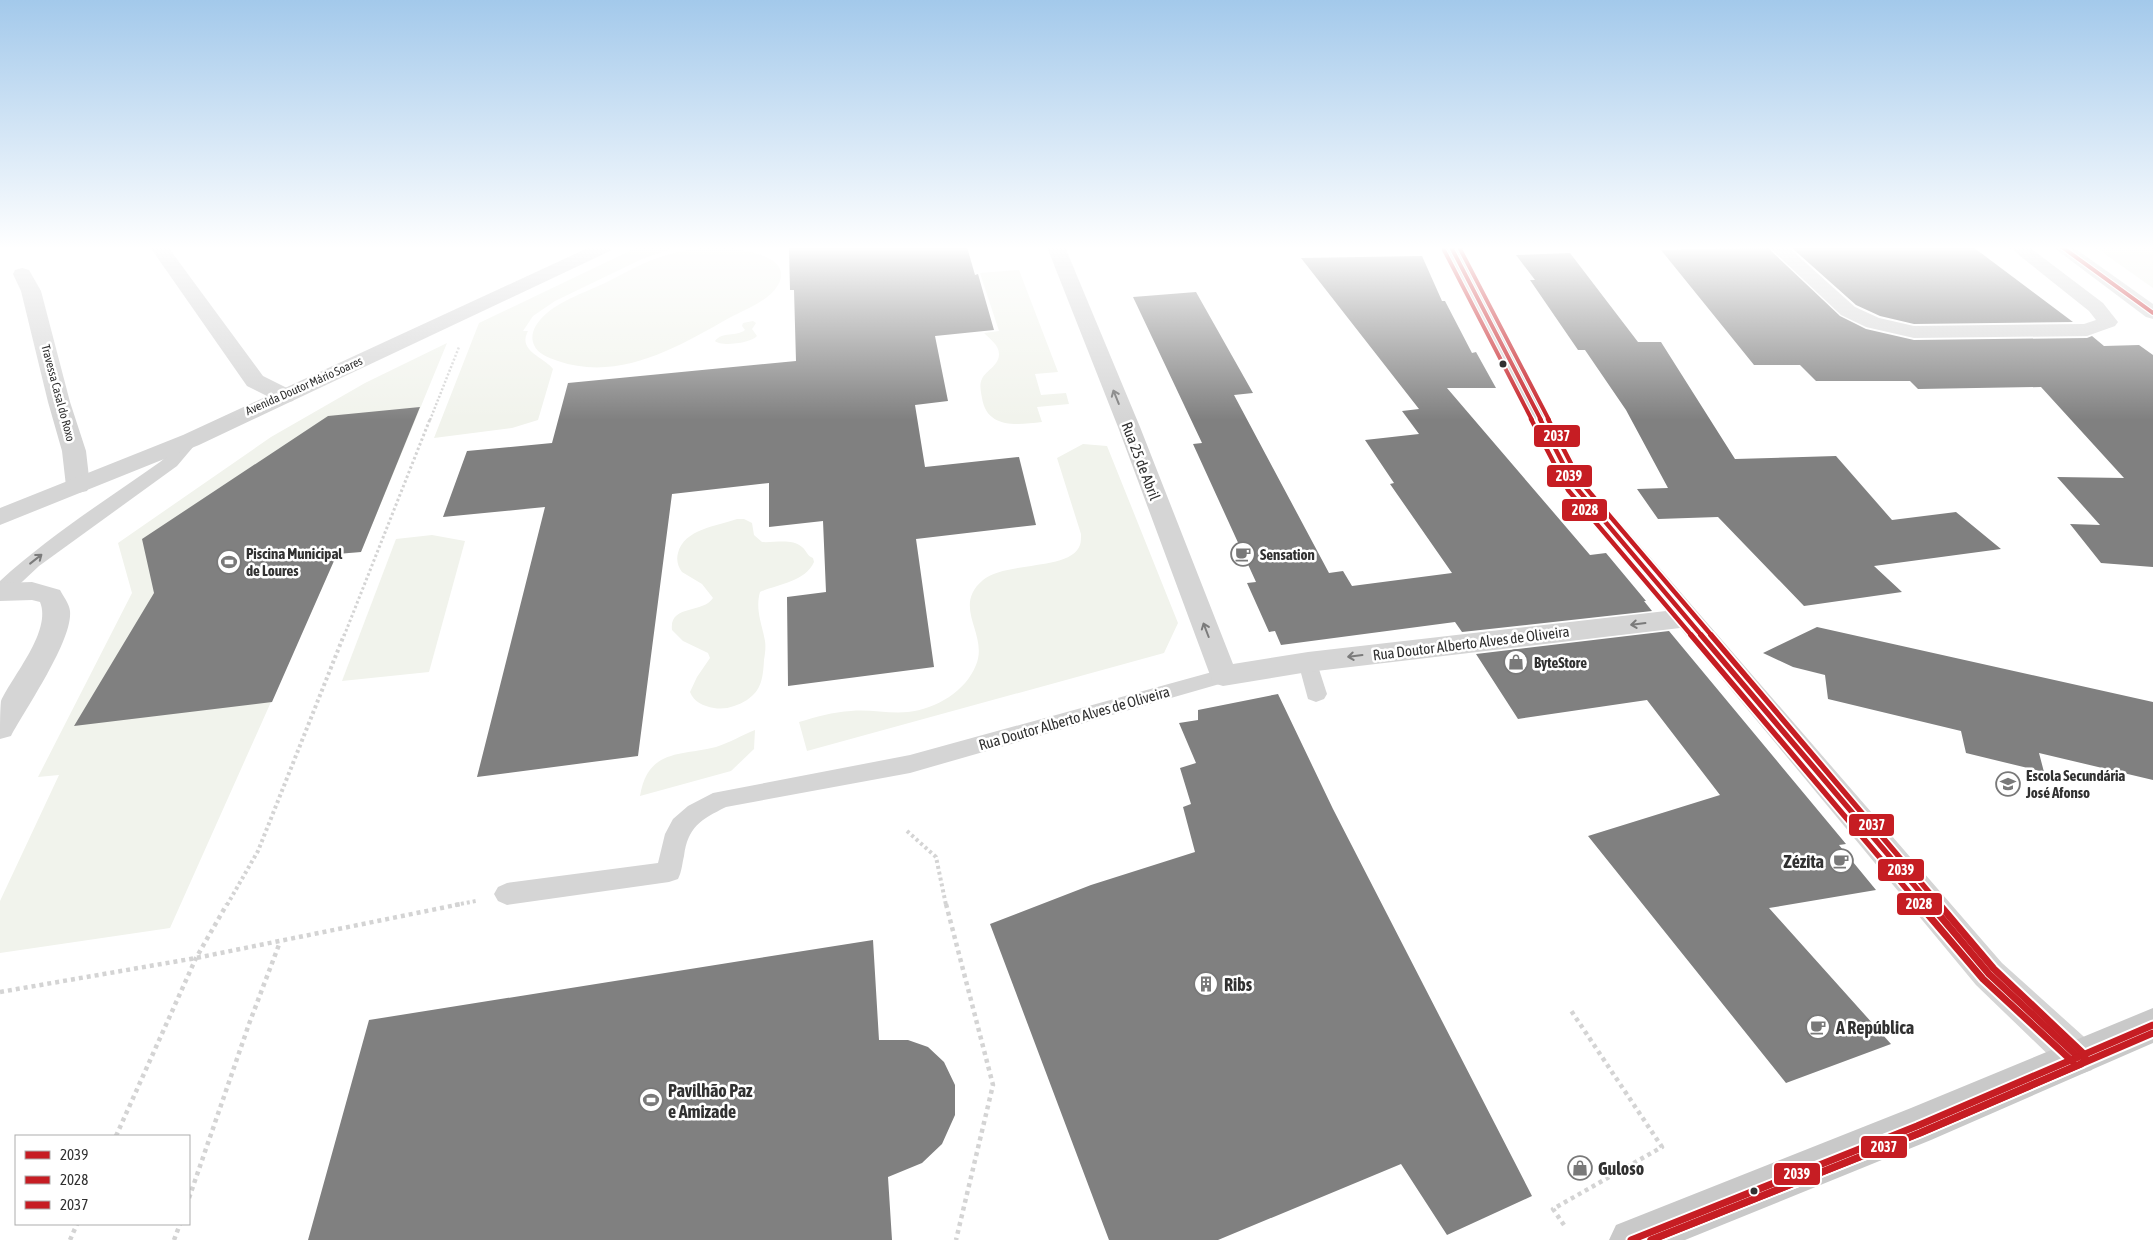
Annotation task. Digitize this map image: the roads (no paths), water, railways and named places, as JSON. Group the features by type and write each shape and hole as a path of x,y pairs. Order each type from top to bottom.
{"main road":[{"path":"1646,1237 1917,1126 2153,1026"}],"street":[{"name":"Travessa Casal do Roxo","path":"34,305 59,402 74,451 78,486"},
{"path":"200,305 255,381 285,396"},
{"name":"Avenida Doutor Mário Soares","path":"0,517 190,440 480,305"},
{"name":"Rua 25 de Abril","path":"1079,305 1129,427 1223,676"},
{"path":"1481,305 1574,485 1988,974 2078,1057"},
{"path":"1841,305 1848,311 1872,323 1914,332 2087,330 2108,322 2093,305"},
{"path":"2142,305 2153,313"},
{"path":"0,592 32,590 50,596 57,611 44,652 0,728"},
{"name":"Rua Doutor Alberto Alves de Oliveira","path":"1223,676 1308,662 1687,618"}],"lane":[{"path":"0,592 32,562 171,462 190,440"},
{"path":"1308,662 1316,694"},
{"name":"Rua Doutor Alberto Alves de Oliveira","path":"507,894 668,872 673,841 683,823 698,810 721,799 910,764 1223,676"}],"place":[{"name":"Sensation","path":"1243,554"},
{"name":"Piscina Municipal de Loures","path":"229,562"},
{"name":"ByteStore","path":"1516,662"},
{"name":"Escola Secundária José Afonso","path":"2008,784"},
{"name":"Zézita","path":"1841,861"},
{"name":"Ribs","path":"1206,984"},
{"name":"A República","path":"1818,1027"},
{"name":"Pavilhão Paz e Amizade","path":"651,1100"},
{"name":"Guloso","path":"1580,1168"}]}
